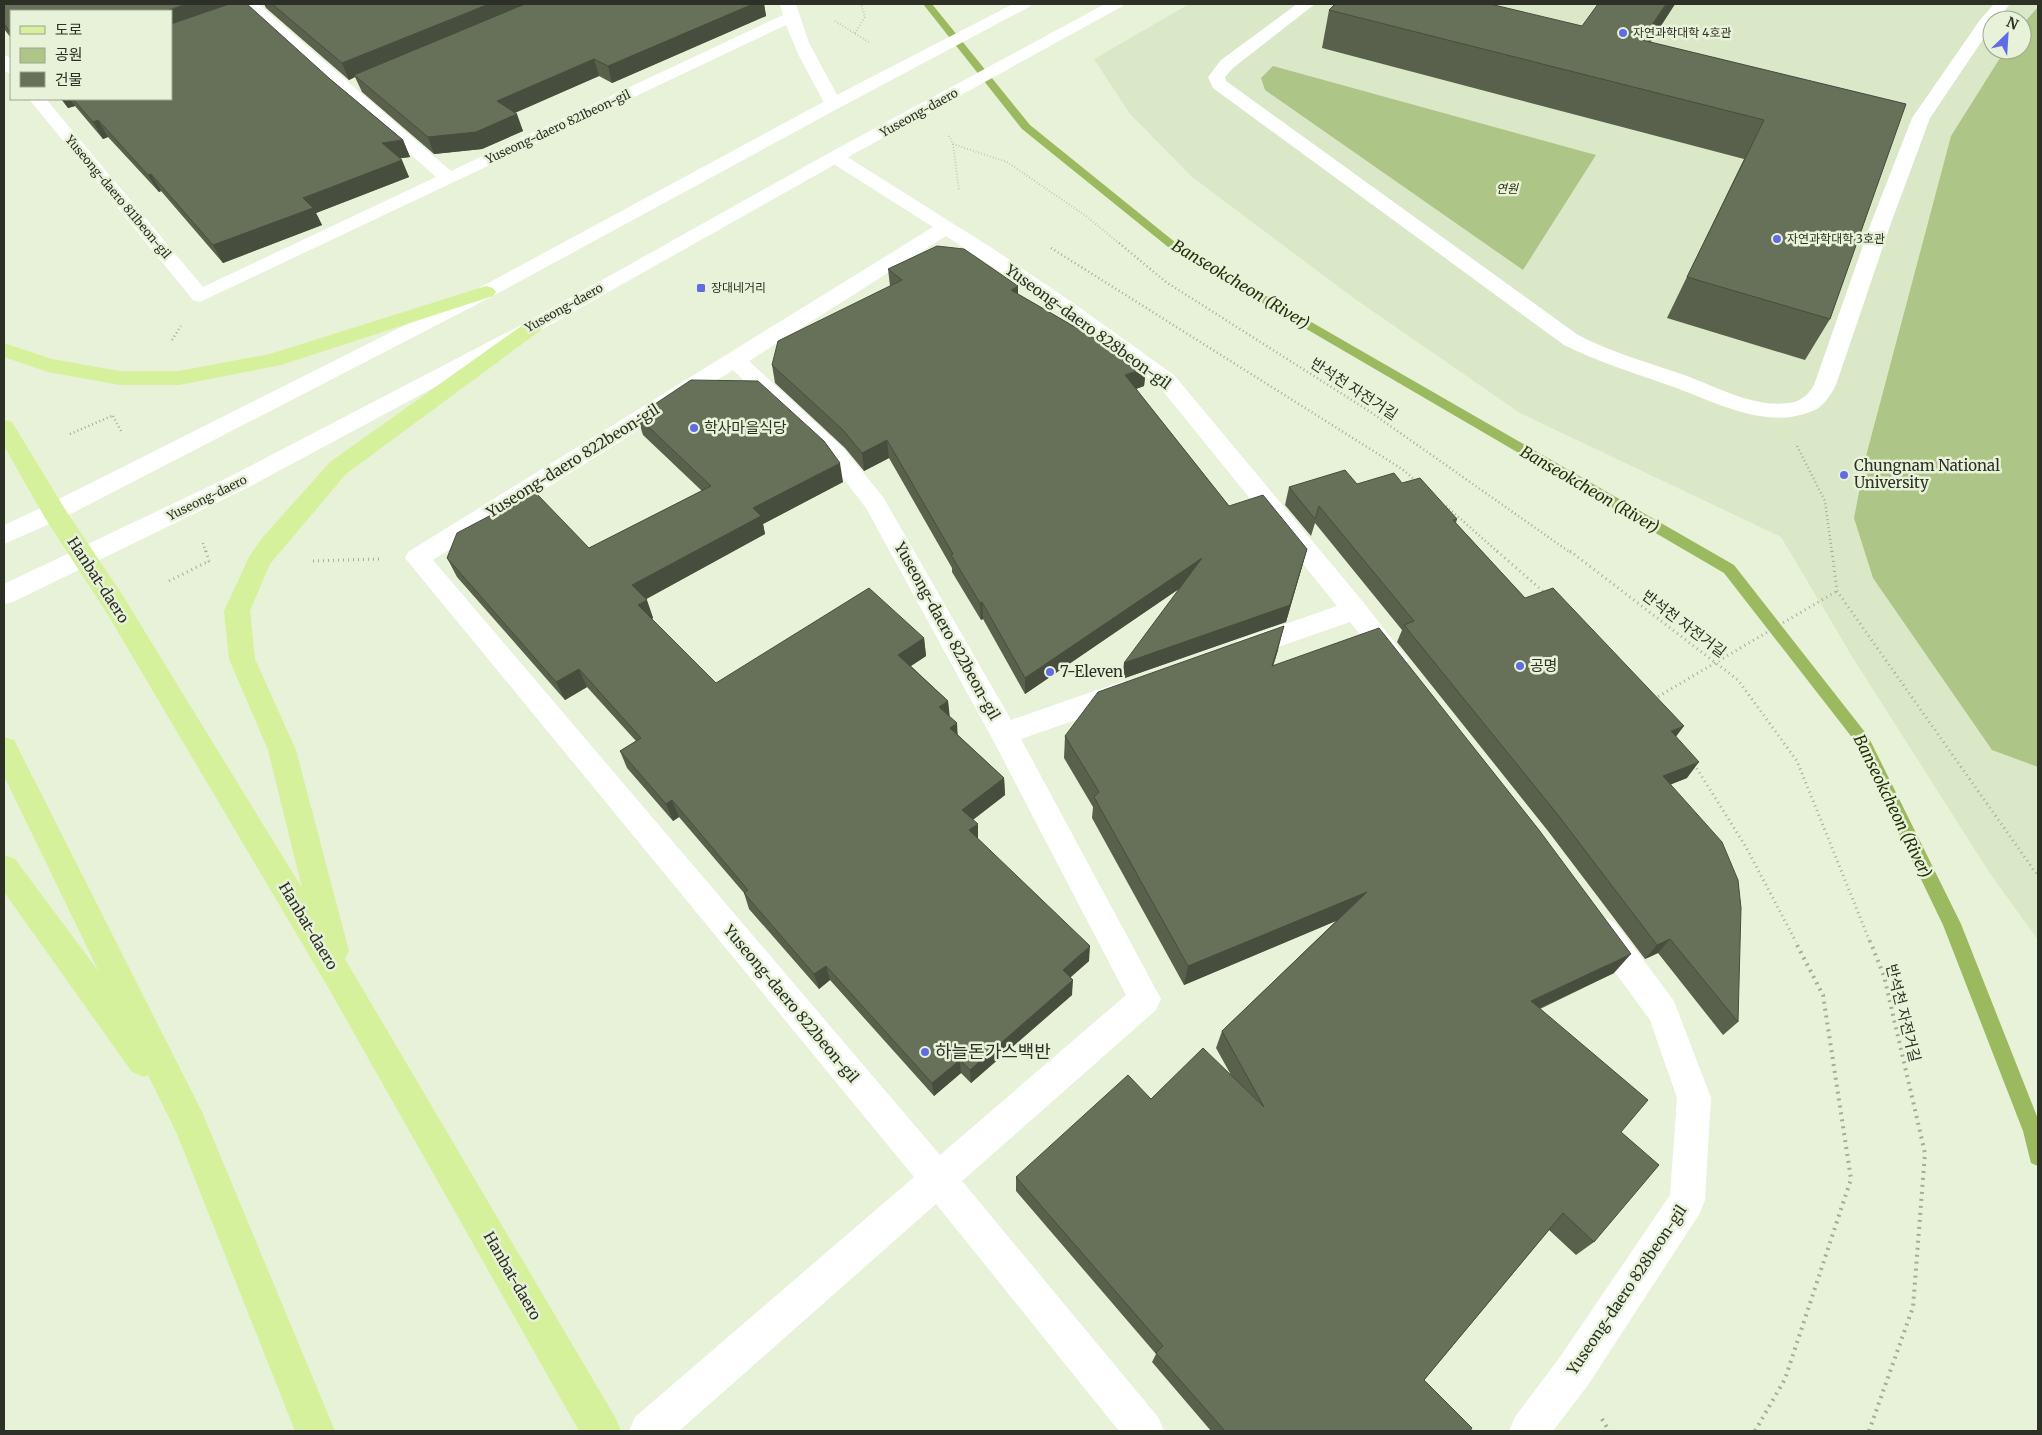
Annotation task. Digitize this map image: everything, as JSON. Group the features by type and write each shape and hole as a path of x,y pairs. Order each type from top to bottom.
{"main road":[{"path":"4,350 48,365 120,378 179,378 273,360 486,292"},
{"path":"340,979 282,750 242,659 237,611 259,561 272,543 338,468 534,326"},
{"name":"Hanbat-daero","path":"4,427 54,512 119,611 340,979 601,1431"},
{"path":"4,748 190,1124 315,1431"},
{"path":"4,868 190,1124"}],"street":[{"path":"4,535 54,512 486,292 833,104 1024,4"},
{"name":"Yuseong-daero","path":"4,595 239,482 534,326 835,157 1116,4"},
{"path":"1307,4 1227,64 1216,77 1219,84 1571,340 1591,351 1735,401 1779,410 1796,409 1808,405 1818,396 1825,385 1881,223 1921,118 1986,23 2002,4"},
{"path":"234,13 253,5 345,90 449,180"},
{"path":"789,10 815,70 833,104"},
{"name":"Yuseong-daero 821beon-gil","path":"200,296 449,180 789,10"},
{"path":"345,90 363,82"},
{"name":"Yuseong-daero 811beon-gil","path":"37,100 200,296"},
{"name":"Yuseong-daero 828beon-gil","path":"835,157 947,227 1069,309 1166,380 1410,679"},
{"path":"734,359 947,227"},
{"name":"Yuseong-daero 822beon-gil","path":"649,1431 937,1178 1145,1000 1004,734 875,503 836,454 734,359 418,558 937,1178"},
{"path":"1226,656 1355,610"},
{"path":"1004,734 1143,685"},
{"name":"Yuseong-daero 828beon-gil","path":"1528,1431 1574,1372 1687,1200 1694,1098 1663,1012 1588,910"},
{"path":"937,1178 1144,1431"}],"path":[{"path":"855,34 866,17 861,4"},
{"name":"반석천 자전거길","path":"953,144 1007,162 1086,216 1166,282 1369,411 1568,550 1738,680 1797,761 1884,976 1924,1153 1913,1307 1869,1431"},
{"path":"1050,248 1297,402 1402,469 1417,482"},
{"path":"70,434 113,416 118,410"},
{"path":"1779,410 1825,501 1838,591 2038,876"},
{"path":"113,416 121,431"},
{"path":"1440,501 1552,600"},
{"path":"202,538 209,561"},
{"path":"312,562 418,558"},
{"path":"169,581 209,561 216,561"},
{"path":"1653,699 1838,591"},
{"path":"1646,692 1658,707"},
{"path":"1689,756 1746,847 1823,995 1851,1179 1785,1379 1755,1431"}],"shaded area":[{"name":"Chungnam National University","path":"1189,4 2038,4 2038,940 1989,872 1853,658 1781,537 1520,413 1355,299 1192,177 1130,114 1094,59"}],"green space":[{"path":"2038,7 2038,767 1992,750 1873,578 1854,518 1866,456 1951,136 1999,60 2032,60 2032,14"},
{"name":"연원","path":"1273,66 1596,155 1523,270 1265,90 1261,78"}],"building":[{"path":"4,4 186,4 169,10 10,10 10,32 4,24"},
{"path":"229,4 247,4 330,79 403,140 382,143 402,160 303,198 313,208 213,245 151,174 148,175 98,120 93,122 74,100 172,100 172,24"},
{"path":"272,4 489,4 342,63"},
{"path":"525,4 753,4 608,66 594,59 497,101 517,114 476,132 428,137 354,75"},
{"path":"1335,4 1490,4 1582,26 1598,4 1666,4 1642,40 1906,104 1830,319 1687,277 1764,120 1329,10"},
{"path":"937,246 964,249 1018,286 1011,290 1146,368 1125,375 1229,506 1263,495 1307,549 1290,605 1124,663 1202,558 1025,678 982,602 980,603 951,555 953,554 887,440 862,453 843,430 772,365 778,341 902,280 888,269"},
{"path":"691,380 758,381 824,441 840,463 753,508 761,516 632,585 647,600 638,605 716,683 869,588 924,638 898,655 948,701 939,707 957,723 950,728 1004,778 962,810 978,824 969,830 1090,946 1063,970 1073,980 970,1070 960,1060 932,1083 826,966 814,974 744,893 748,890 672,800 666,804 620,751 641,738 579,669 556,682 447,558 457,533 535,492 589,548 711,486 637,416"},
{"path":"1345,470 1357,484 1394,473 1402,483 1420,478 1457,519 1453,520 1525,598 1553,588 1684,726 1671,731 1699,762 1663,776 1722,842 1738,880 1741,908 1738,1022 1670,939 1657,945 1558,815 1404,625 1414,621 1319,506 1315,519 1289,487"},
{"path":"1284,626 1272,666 1379,628 1539,830 1631,954 1531,1001 1648,1100 1621,1132 1659,1165 1594,1242 1563,1213 1424,1380 1472,1428 1470,1431 1225,1431 1156,1353 1163,1346 1016,1177 1128,1075 1151,1099 1203,1048 1264,1107 1222,1031 1367,892 1188,966 1094,797 1099,792 1065,736 1098,692"}],"waterway":[{"name":"Banseokcheon (River)","path":"927,4 1026,127 1177,249 1729,569 1860,736 1952,924 2033,1131 2038,1156"}],"place":[{"name":"자연과학대학 4호관","path":"1623,33"},
{"name":"자연과학대학 3호관","path":"1777,239"},
{"name":"장대네거리","path":"701,288"},
{"name":"학사마을식당","path":"694,428"},
{"name":"Chungnam National University","path":"1844,475"},
{"name":"공명","path":"1520,666"},
{"name":"7-Eleven","path":"1050,672"},
{"name":"하늘돈가스백반","path":"925,1052"}]}
